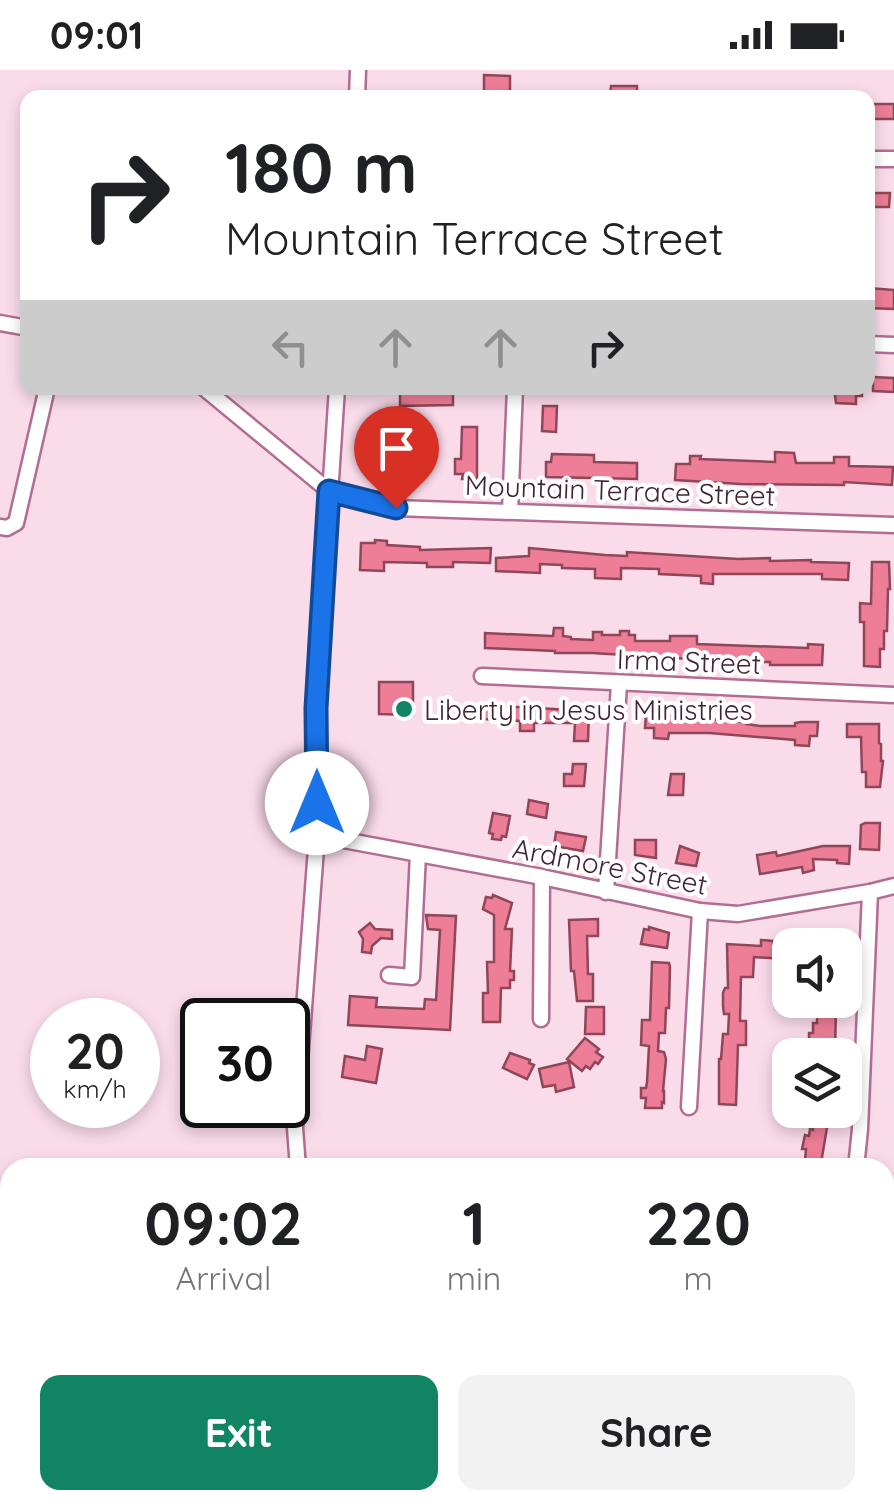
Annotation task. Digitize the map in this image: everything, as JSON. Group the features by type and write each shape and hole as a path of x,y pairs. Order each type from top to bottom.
{"street":[{"path":"0,527 16,524 45,395"},
{"name":"Mountain Terrace Street","path":"212,395 329,491 396,508 894,525"},
{"path":"298,1158 296,1128 317,835 316,708 336,395"},
{"path":"510,511 515,395"},
{"name":"Irma Street","path":"482,676 894,695"},
{"path":"606,892 619,684"},
{"name":"Ardmore Street","path":"317,835 700,911 738,914 894,886"},
{"path":"389,975 412,976 418,854"},
{"path":"541,1019 542,877"},
{"path":"857,1158 870,892"},
{"path":"689,1107 700,911"}],"building":[{"path":"484,75 510,76 510,90 484,90"},
{"path":"611,86 637,86 637,90 611,90"},
{"path":"875,104 894,104 894,119 875,119"},
{"path":"875,193 890,193 889,207 875,207"},
{"path":"875,289 894,290 894,309 875,308"},
{"path":"875,377 894,378 894,392 875,391"},
{"path":"400,395 453,395 453,405 400,406"},
{"path":"835,395 862,395 856,396 856,404 836,403"},
{"path":"543,406 557,406 556,432 542,431"},
{"path":"462,427 477,427 477,479 462,479 463,474 455,474 455,459 461,459"},
{"path":"377,443 391,443 390,464 365,464 365,448 377,448"},
{"path":"775,452 794,453 796,463 834,463 834,457 849,457 849,466 893,467 892,485 675,480 676,464 690,464 690,456 775,462"},
{"path":"552,454 594,455 594,462 637,463 637,479 546,477 546,462 551,462"},
{"path":"396,459 421,460 421,476 396,476"},
{"path":"375,540 420,550 491,548 490,563 453,562 453,567 427,567 427,563 384,562 384,571 360,570 361,543"},
{"path":"529,548 605,555 627,556 627,552 849,563 848,580 822,579 822,574 713,574 713,584 701,583 701,576 621,568 621,579 595,578 595,569 540,564 540,573 496,571 496,558 529,556"},
{"path":"872,562 889,562 887,631 884,649 880,649 880,667 864,666 864,622 860,622 860,603 871,604"},
{"path":"554,628 563,628 563,636 571,639 593,640 593,632 620,635 620,631 629,631 629,635 635,635 635,641 697,636 697,644 808,648 808,644 823,645 822,665 485,648 485,633 553,636"},
{"path":"379,682 413,682 413,715 379,714"},
{"path":"481,705 589,711 588,741 574,741 575,723 534,723 534,731 520,731 520,721 483,719"},
{"path":"646,714 760,726 818,722 817,736 810,736 809,746 795,745 795,740 709,733 669,733 668,739 654,738 654,728 645,728"},
{"path":"847,724 879,724 883,761 880,787 866,787 861,737 847,737"},
{"path":"573,764 586,764 584,786 564,786 564,774 572,774"},
{"path":"671,774 684,774 683,795 668,795"},
{"path":"529,800 548,804 546,818 527,814"},
{"path":"493,813 510,816 506,837 501,840 492,839 493,834 489,833"},
{"path":"880,823 879,850 860,849 861,825"},
{"path":"556,832 586,837 583,851 554,846"},
{"path":"635,840 656,840 656,858 635,855"},
{"path":"680,846 699,853 696,866 676,863"},
{"path":"823,846 850,846 849,864 813,859 814,870 803,873 802,867 760,874 757,855 776,852 777,856"},
{"path":"493,895 512,903 505,929 512,929 510,971 514,971 514,980 510,980 510,988 501,988 500,1022 483,1022 483,993 488,993 487,962 494,962 494,915 483,909 486,897"},
{"path":"426,915 456,916 450,1030 348,1025 350,996 377,998 376,1007 424,1009 425,999 436,1000 440,930 428,929"},
{"path":"598,919 598,936 587,936 593,1001 577,1001 571,971 569,920"},
{"path":"370,923 375,929 392,930 392,939 381,938 372,946 371,953 362,952 359,932"},
{"path":"644,929 669,933 667,948 641,944"},
{"path":"761,940 772,941 772,958 754,957 753,977 741,977 740,1021 746,1021 746,1045 738,1045 736,1105 719,1104 719,1059 723,1034 728,1034 729,1014 724,1014 723,1006 723,993 728,988 727,944 761,946"},
{"path":"652,962 669,963 670,967 665,1033 659,1033 658,1051 664,1052 666,1059 662,1108 645,1108 646,1098 641,1098 641,1088 646,1088 647,1082 649,1046 641,1045 642,1020 650,1020"},
{"path":"586,1007 604,1007 604,1034 585,1034"},
{"path":"817,1018 836,1018 835,1038 809,1038 813,1023 817,1023"},
{"path":"585,1038 603,1057 598,1064 595,1062 582,1071 567,1059"},
{"path":"367,1046 382,1049 376,1083 342,1077 345,1056 365,1060"},
{"path":"510,1053 534,1065 527,1079 503,1068"},
{"path":"569,1062 574,1087 556,1092 555,1085 543,1087 539,1069"},
{"path":"827,1128 822,1158 805,1158 806,1149 802,1149 810,1129"}],"place":[{"name":"Liberty in Jesus Ministries","path":"404,709"}],"route":[{"path":"317,803 316,708 329,491 396,508"}]}
